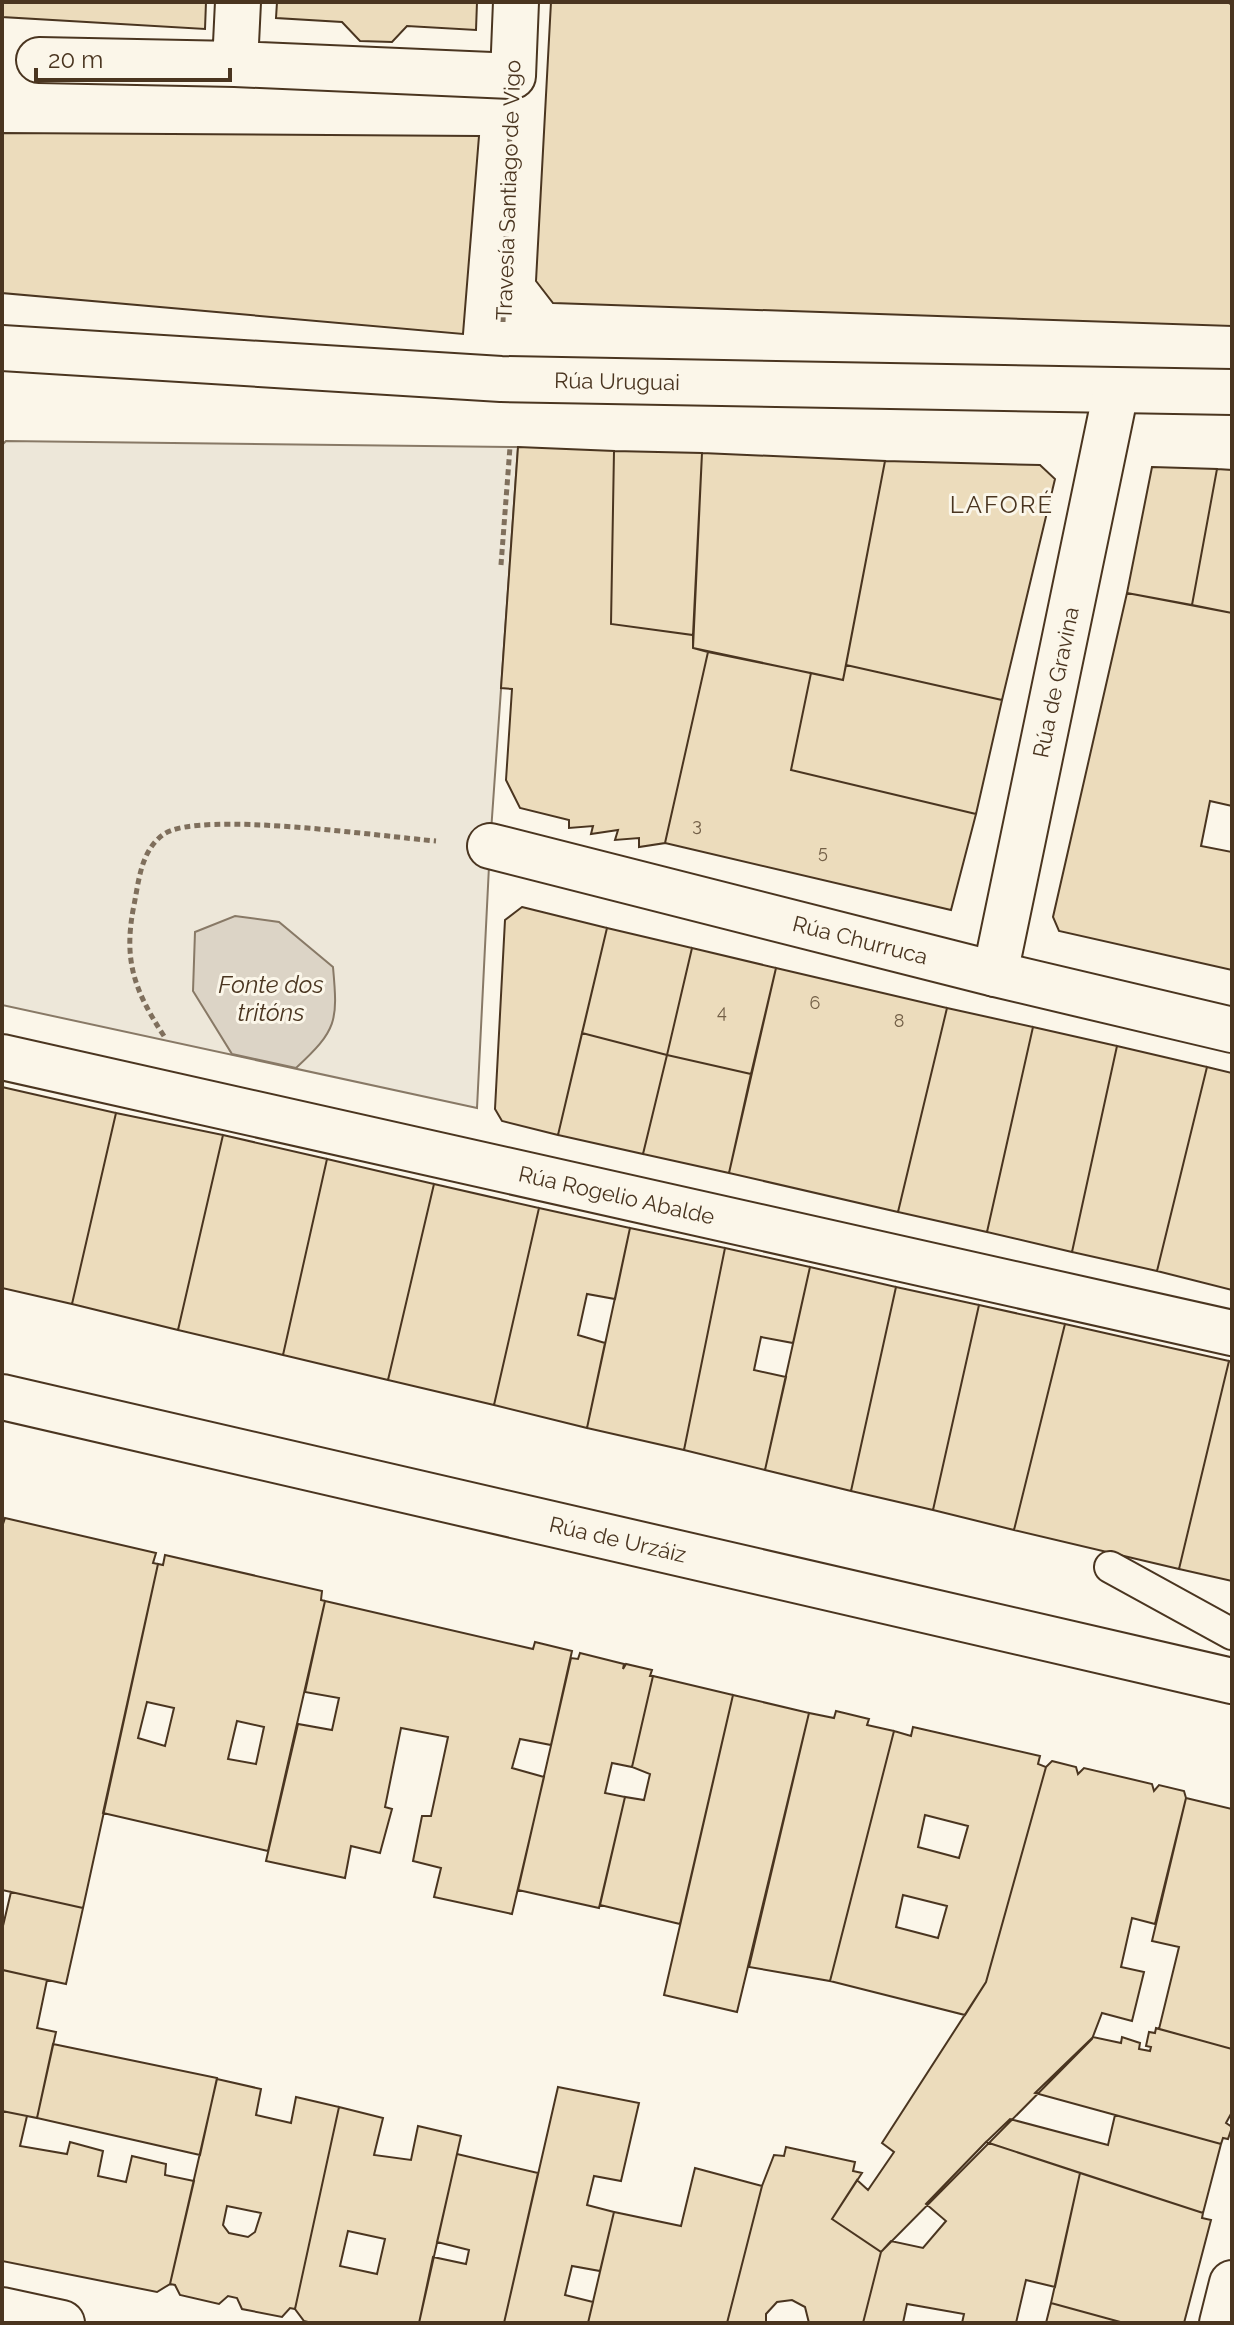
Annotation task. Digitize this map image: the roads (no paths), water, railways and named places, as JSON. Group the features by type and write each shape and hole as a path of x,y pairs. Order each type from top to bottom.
{"street":[{"path":"39,60 235,64 238,2"},
{"name":"Travesía Santiago de Vigo","path":"235,64 513,76 516,2"},
{"name":"Rúa Uruguai","path":"2,348 501,379 1232,392"},
{"name":"Rúa de Gravina","path":"995,974 1116,391"},
{"name":"Rúa Churruca","path":"490,846 995,974 1232,1030"},
{"name":"Rúa Rogelio Abalde","path":"2,1057 1232,1333"},
{"name":"Rúa de Urzáiz","path":"2,1397 1232,1681"},
{"path":"1222,2323 1232,2283"},
{"path":"2,2310 62,2323"}],"lane":[{"path":"1110,1567 1232,1634"}],"water":[{"name":"Fonte dos tritóns","path":"235,916 279,922 333,967 335,1001 332,1024 320,1044 296,1068 232,1054 193,991 195,932"}],"district":[{"name":"LAFORÉ","path":"1002,504"}]}
